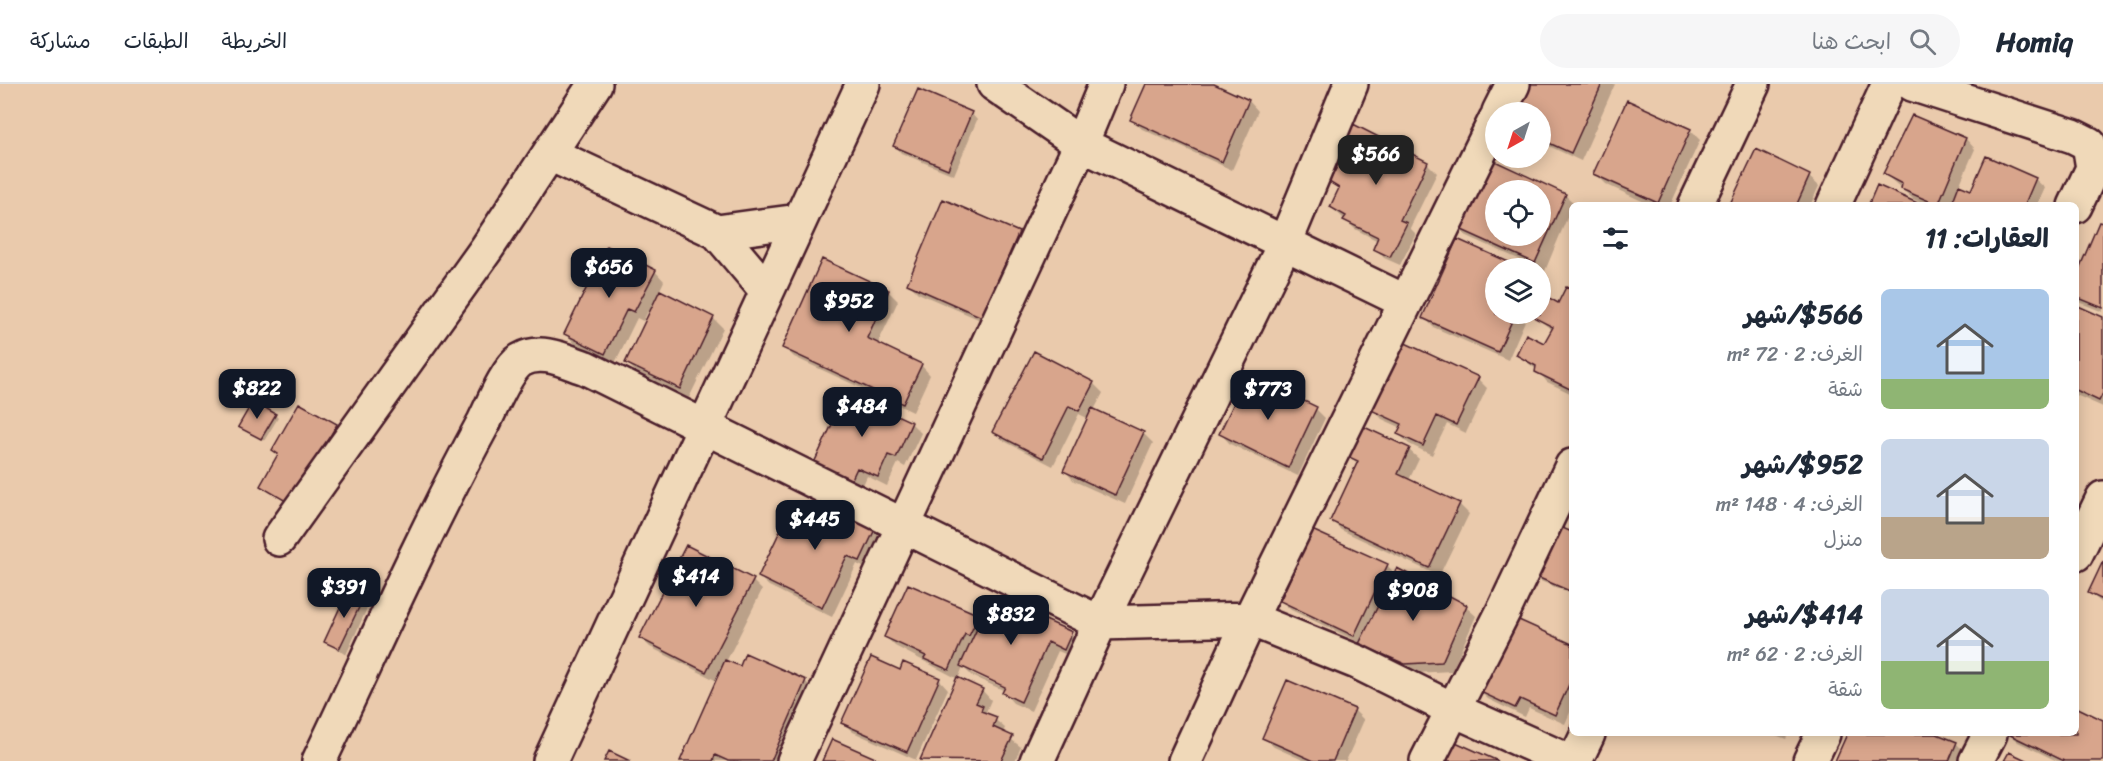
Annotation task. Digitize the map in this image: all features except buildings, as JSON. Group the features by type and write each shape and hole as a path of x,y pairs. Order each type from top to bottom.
{"street":[{"path":"279,539 460,285 595,84"},
{"path":"550,761 863,84"},
{"path":"994,84 1081,144 1406,302"},
{"path":"794,761 1107,84"},
{"path":"1037,761 1100,624 1285,243 1351,84"},
{"path":"1504,102 1513,84"},
{"path":"1697,202 1753,84"},
{"path":"1835,202 1889,84"},
{"path":"1912,84 2073,136 2089,144 2093,168 2077,202"},
{"path":"1185,761 1250,619 1485,141"},
{"path":"550,154 717,232 767,291"},
{"path":"717,232 799,222"},
{"path":"319,761 466,454 518,362 532,355 547,354 586,368 1100,624 1250,619 1357,662 1452,709 1568,761"},
{"path":"1427,761 1505,608 1569,472"},
{"path":"2079,548 2103,498"},
{"path":"1575,761 1587,736"},
{"path":"1810,761 1823,736"},
{"path":"1976,761 1989,736"}]}
